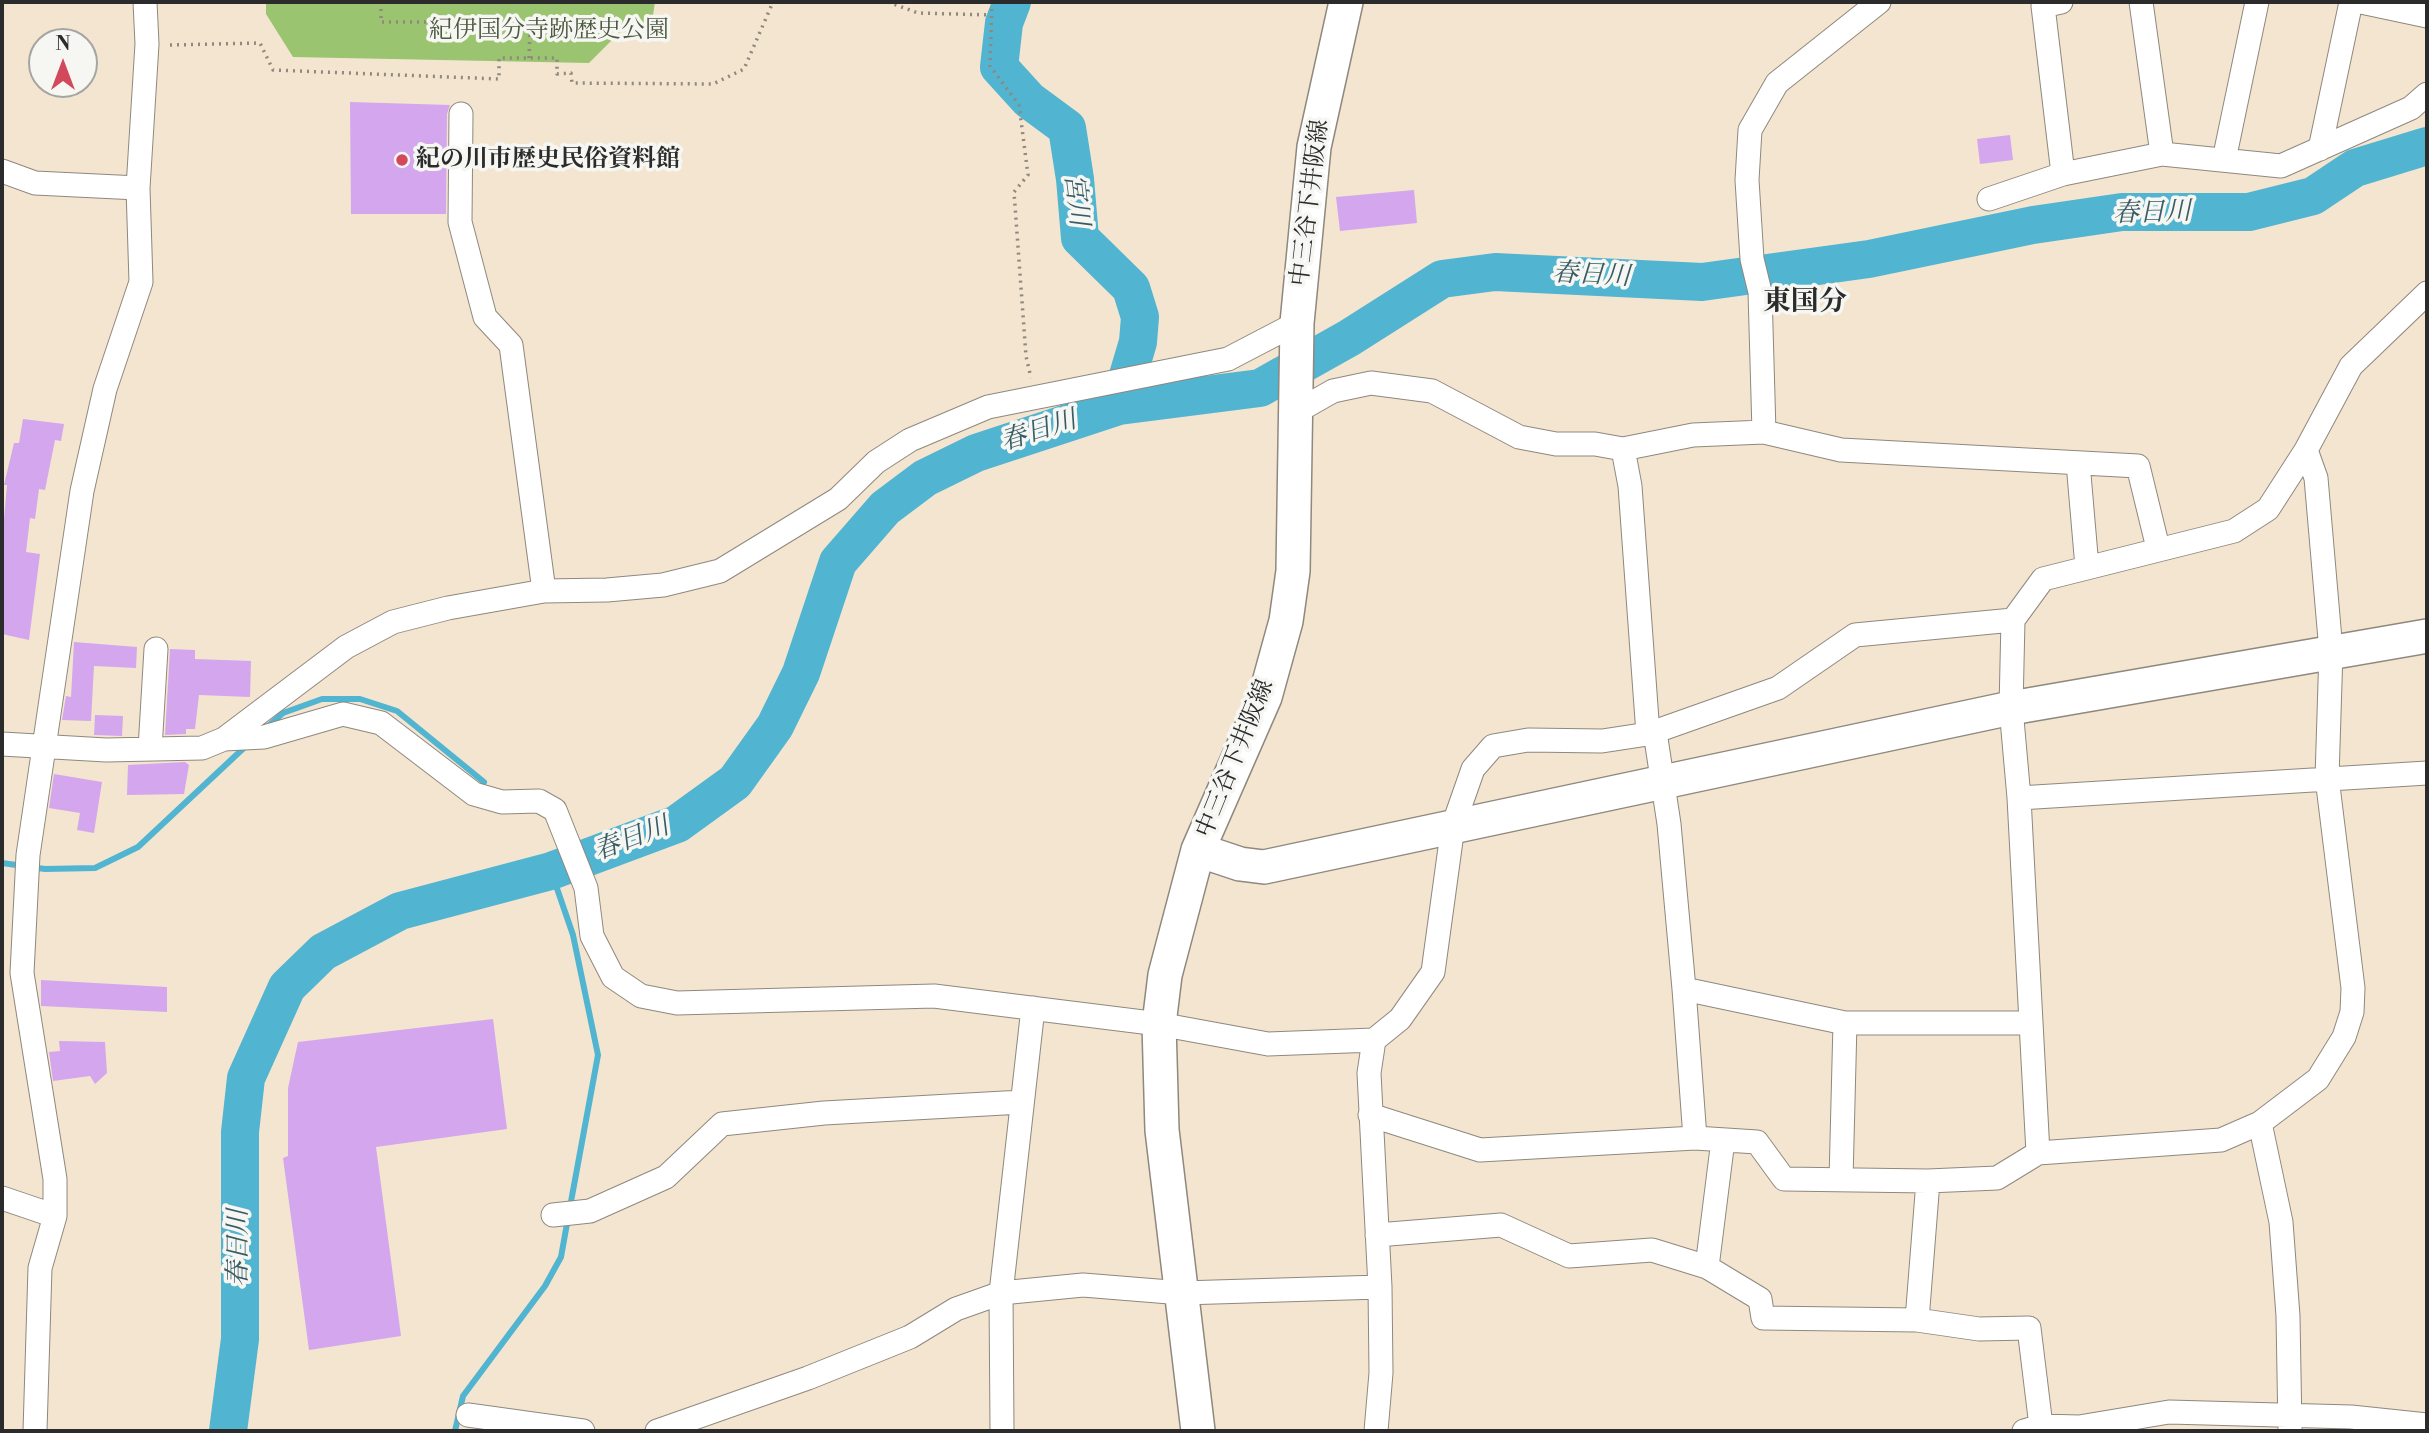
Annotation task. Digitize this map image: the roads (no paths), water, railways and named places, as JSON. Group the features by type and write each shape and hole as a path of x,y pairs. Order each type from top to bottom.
{"main road":[{"name":"中三谷下井阪線","path":"1198,1431 1161,1130 1158,1024 1164,975 1198,850 1265,697 1286,621 1293,571 1297,332 1314,147 1346,2"},
{"path":"1198,850 1240,864 1264,867 2011,708 2427,636"}],"street":[{"path":"36,1431 40,1268 55,1216 55,1179 22,973 27,866 82,491 105,389 141,282 138,188 147,44 145,2"},
{"path":"1764,432 1760,292 1752,259 1747,180 1750,130 1777,83 1879,2"},
{"path":"2061,2 2043,6 2063,174"},
{"path":"2141,2 2162,154"},
{"path":"2224,160 2257,2"},
{"path":"2320,149 2351,2"},
{"path":"2361,2 2427,16"},
{"path":"1989,200 2063,174 2162,154 2281,166 2410,108 2427,94"},
{"path":"461,114 460,222 485,317 511,345 544,591"},
{"path":"2,171 35,183 138,188"},
{"path":"2038,1153 2019,798 2011,708 2013,620 2043,579 2234,531 2268,509 2306,450 2351,366 2427,293"},
{"path":"2,744 44,748 202,748 224,739 346,647 393,622 448,608 544,591 607,590 663,585 720,571 838,499 876,462 910,440 988,407 1228,359 1297,332"},
{"path":"1296,409 1333,391 1371,383 1432,391 1519,437 1556,444 1595,444 1623,449 1693,435 1764,432 1841,450 2138,466 2158,548"},
{"path":"1623,449 1630,486 1652,733 1669,824 1685,989 1695,1138"},
{"path":"1370,1115 1480,1150 1695,1138 1757,1142 1784,1179 1928,1181 1997,1178 2038,1153 2221,1140 2260,1123 2318,1079 2344,1037 2352,1012 2353,988 2328,778 2331,651 2316,478 2306,450"},
{"path":"2078,463 2087,567"},
{"path":"224,739 264,737 342,714 381,723 474,794 502,802 539,801 555,810 586,888 592,936 613,977 641,996 677,1003 934,996 1158,1024 1268,1044 1374,1040 1400,1019 1433,972 1453,826 1473,769 1493,746 1528,740 1602,741 1652,733 1778,688 1854,635 2013,620"},
{"path":"150,749 156,649"},
{"path":"2019,798 2427,773"},
{"path":"1685,989 1845,1023 2031,1023"},
{"path":"1002,1431 1001,1293 1033,1008"},
{"path":"1841,1180 1845,1023"},
{"path":"1374,1040 1369,1073 1380,1287 1381,1373 1376,1431"},
{"path":"552,1214 590,1211 666,1177 722,1124 824,1113 1023,1102"},
{"path":"2260,1123 2281,1222 2288,1316 2290,1423"},
{"path":"1706,1267 1723,1140"},
{"path":"1917,1320 1928,1181"},
{"path":"2,1198 55,1216"},
{"path":"1377,1235 1501,1225 1569,1256 1652,1250 1706,1267 1759,1299 1763,1318 1917,1320 1979,1329 2029,1328 2033,1429 2079,1429 2169,1412 2290,1423 2427,1425"},
{"path":"657,1431 821,1373 910,1337 956,1309 1001,1293 1083,1285 1182,1293 1380,1287"},
{"path":"468,1415 583,1431"}],"waterway":[{"name":"宮川","path":"1012,2 1004,23 999,67 1029,100 1067,128 1080,238 1131,288 1140,317 1138,342 1119,406"},
{"name":"春日川","path":"228,1431 240,1339 240,1132 246,1078 287,987 323,952 400,911 551,871 677,824 735,782 775,726 801,673 838,562 885,508 925,478 976,453 1119,406 1260,388 1349,338 1442,279 1495,272 1702,282 1869,259 2033,225 2122,212 2249,212 2313,196 2355,168 2427,146"},
{"path":"266,728 283,713 322,699 360,699 397,711 484,782"},
{"path":"2,863 45,869 95,868 138,847 247,745"},
{"path":"551,871 573,935 598,1055 570,1207"},
{"path":"455,1431 463,1396 545,1286 561,1257 568,1218"}],"place":[{"name":"紀の川市歴史民俗資料館","path":"402,160"}],"district":[{"name":"東国分","path":"1805,303"}],"park label":[{"name":"紀伊国分寺跡歴史公園","path":"549,31"}]}
